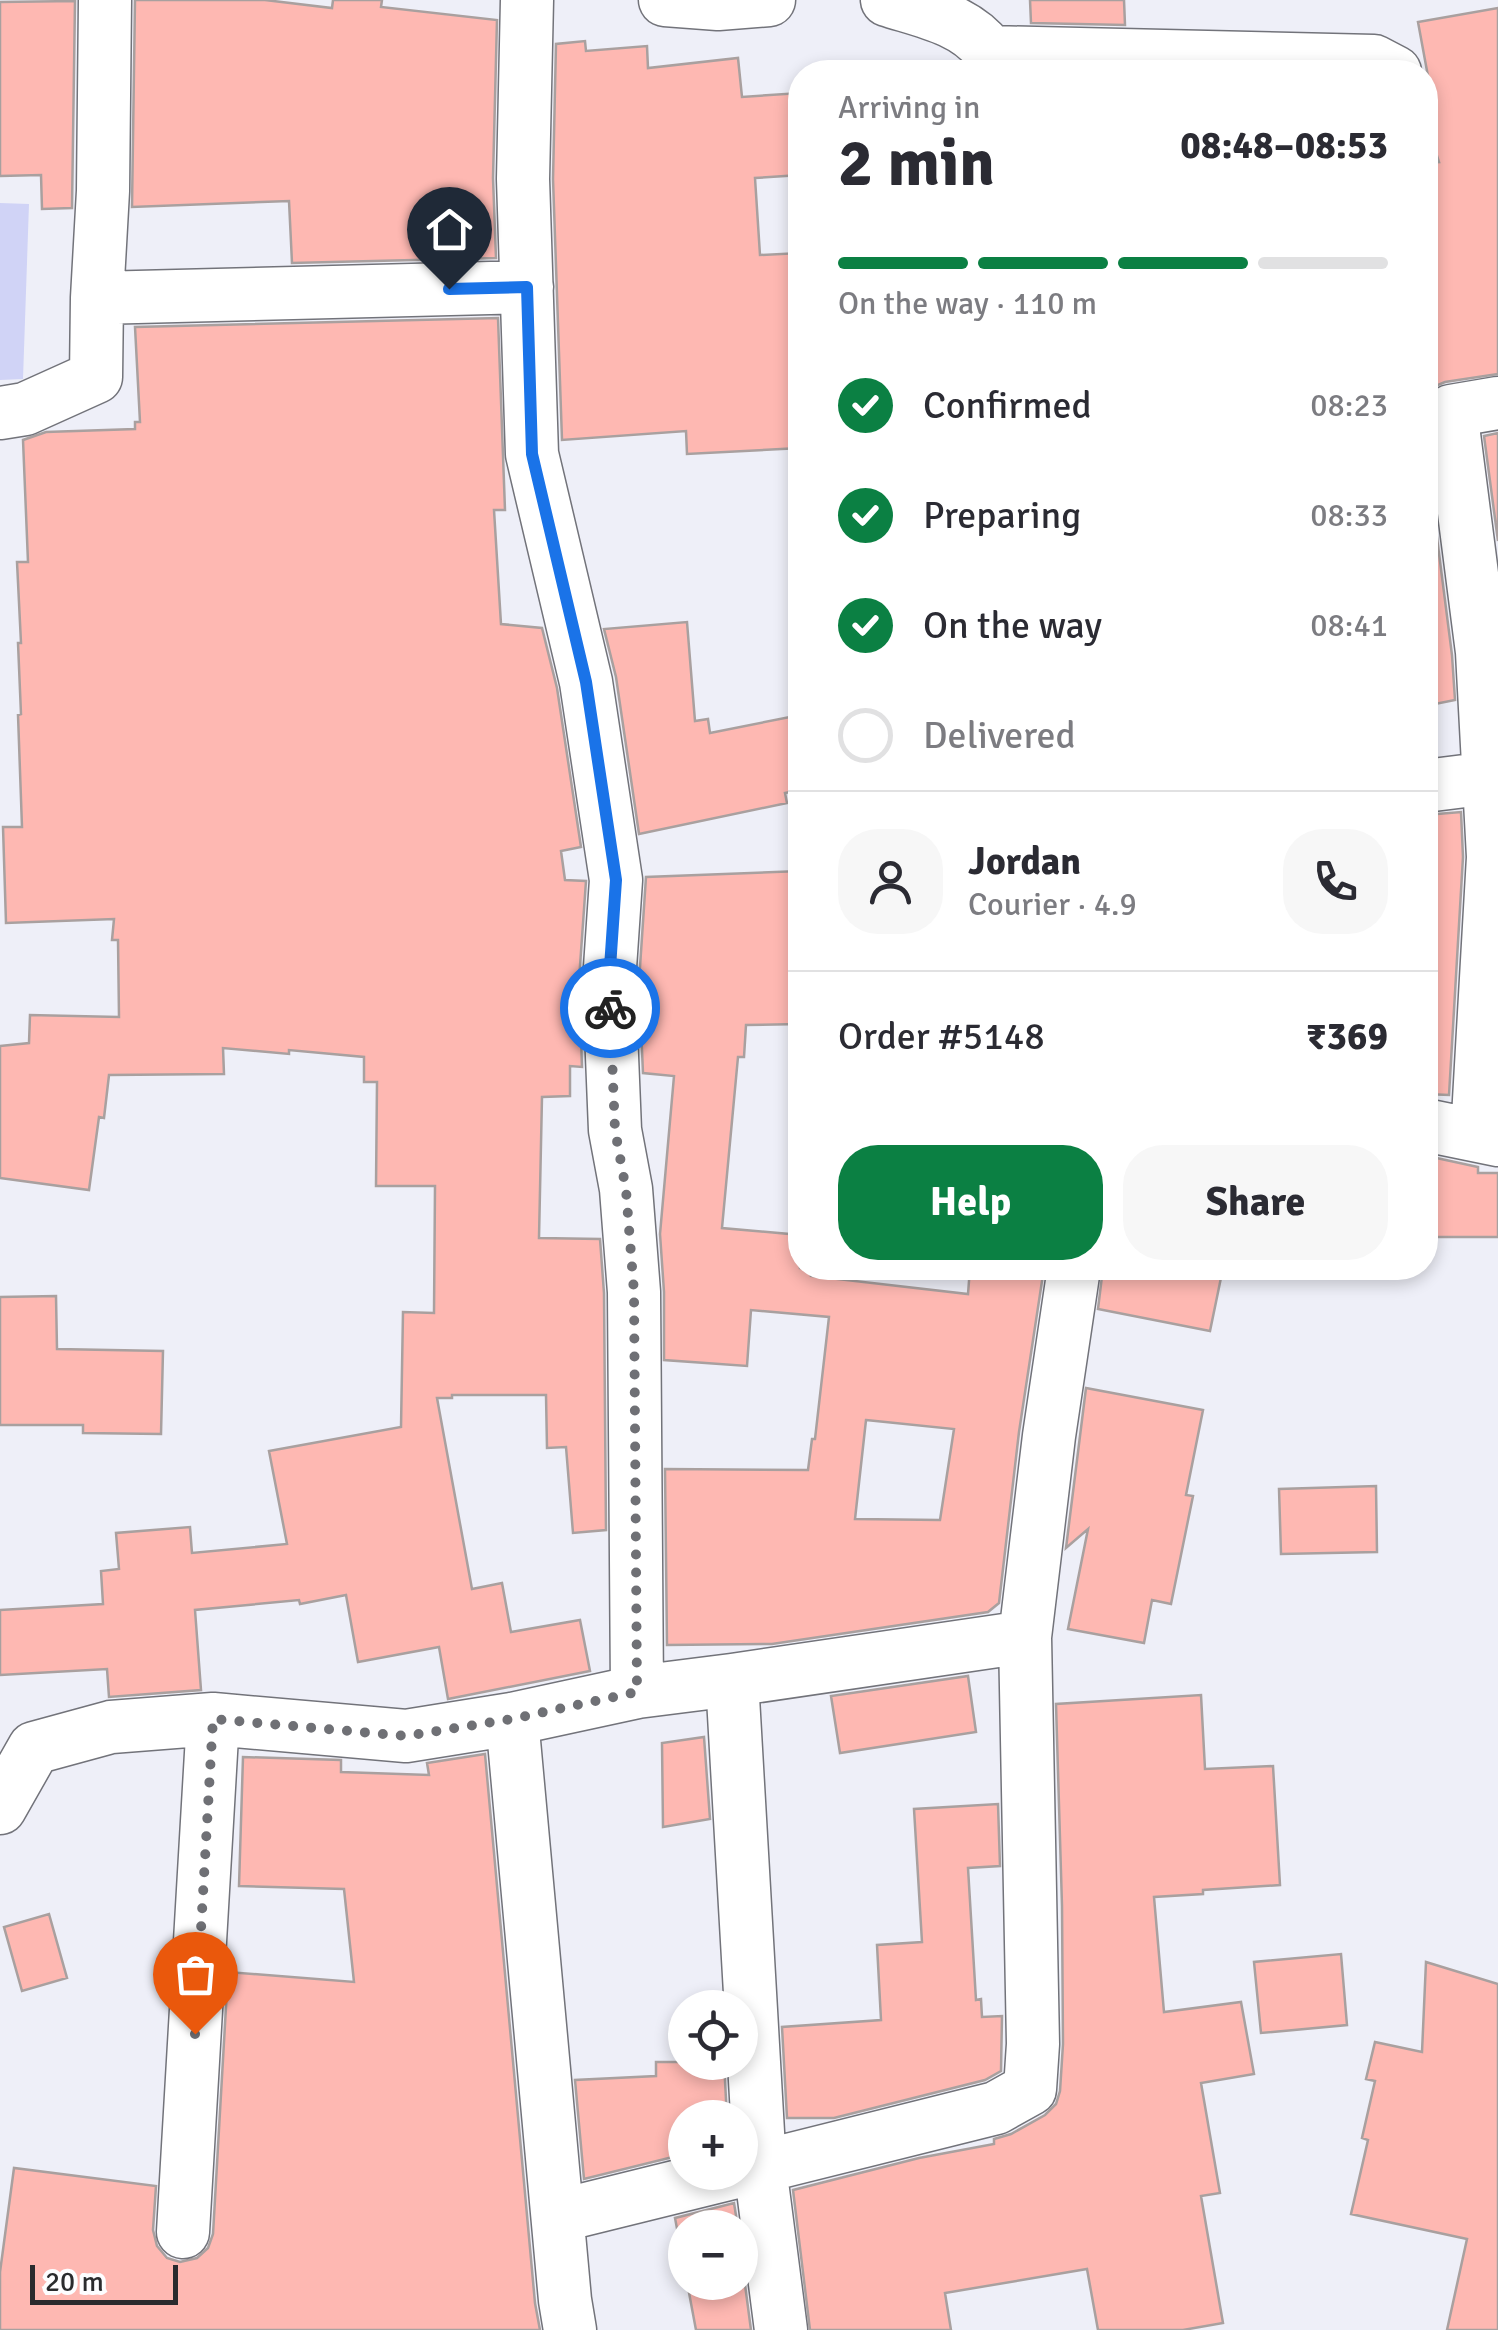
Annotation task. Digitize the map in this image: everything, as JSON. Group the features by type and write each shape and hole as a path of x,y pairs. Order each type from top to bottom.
{"street":[{"path":"0,413 25,409 96,377 105,0"},
{"path":"527,0 524,179 532,454 586,682 616,880 609,982 615,1130 626,1190 634,1292 637,1692"},
{"path":"665,0 718,4 769,0"},
{"path":"887,0 938,16 970,32 991,60"},
{"path":"97,298 527,287"},
{"path":"1438,1127 1487,1138 1493,858 1482,652 1451,411 1498,403"},
{"path":"1438,784 1489,778"},
{"path":"758,2167 996,2108 1030,2089 1033,2044 1025,1636 1072,1280"},
{"path":"0,1808 34,1748 110,1727 213,1719 406,1736 512,1719 637,1692 1025,1636"},
{"path":"732,1680 743,2100"},
{"path":"183,2232 213,1719"},
{"path":"512,1719 570,2330"},
{"path":"558,2216 668,2189"},
{"path":"750,2190 782,2330"}],"shaded area":[{"path":"0,203 29,204 23,379 0,380"}],"building":[{"path":"135,0 265,0 332,8 333,0 382,0 381,7 497,20 493,178 496,258 292,263 289,201 132,207"},
{"path":"1030,0 1124,0 1125,25 1031,23"},
{"path":"75,1 72,208 42,209 41,175 0,176 0,2"},
{"path":"1498,8 1498,374 1438,385 1438,60 1425,60 1418,22"},
{"path":"585,41 586,51 647,46 648,68 738,58 742,97 788,94 788,176 755,178 760,255 788,254 788,449 687,454 686,431 562,440 553,179 556,44"},
{"path":"498,318 505,510 494,510 501,624 542,628 557,688 581,847 561,851 565,880 586,881 579,980 582,1067 570,1066 570,1096 542,1097 539,1238 600,1239 606,1530 573,1533 566,1447 547,1448 546,1395 437,1398 472,1589 502,1583 511,1632 580,1620 590,1671 448,1699 439,1647 358,1662 346,1595 300,1604 299,1600 195,1610 201,1690 109,1697 107,1669 0,1675 0,1610 103,1604 101,1571 119,1569 116,1533 190,1527 192,1553 287,1544 269,1451 401,1427 403,1312 434,1313 435,1186 376,1186 377,1082 364,1082 364,1057 223,1048 224,1074 109,1075 89,1190 0,1178 0,1046 29,1043 30,1015 119,1017 118,940 112,940 114,919 6,923 3,827 22,827 17,562 28,562 23,440 46,432 135,429 135,422 140,422 135,327"},
{"path":"1498,433 1498,541 1484,436"},
{"path":"1438,546 1452,655 1455,700 1438,703"},
{"path":"687,622 695,721 708,719 710,733 788,717 787,803 639,834 616,677 604,629"},
{"path":"1461,812 1463,857 1449,1095 1438,1095 1438,814"},
{"path":"788,871 788,1024 746,1025 744,1057 738,1057 722,1228 788,1234 788,1280 846,1280 968,1294 969,1280 1042,1280 999,1603 988,1612 772,1644 667,1645 665,1469 808,1470 829,1317 751,1310 747,1366 664,1360 660,1234 674,1076 643,1073 639,982 646,877","holes":["866,1420 954,1429 940,1520 855,1519"]},
{"path":"1438,1158 1478,1167 1478,1173 1498,1173 1498,1237 1438,1237"},
{"path":"1102,1280 1221,1280 1210,1331 1098,1309"},
{"path":"56,1296 57,1349 163,1351 161,1434 83,1433 83,1425 0,1425 0,1297"},
{"path":"1086,1388 1203,1410 1186,1495 1193,1496 1171,1604 1152,1600 1144,1643 1068,1629 1088,1529 1066,1548"},
{"path":"1376,1486 1377,1552 1281,1554 1279,1489"},
{"path":"968,1676 976,1732 840,1753 831,1696"},
{"path":"1201,1695 1205,1769 1273,1766 1280,1885 1154,1897 1164,2012 1241,2002 1254,2074 1201,2083 1220,2193 1201,2196 1223,2323 1183,2330 1098,2330 1087,2269 945,2293 951,2330 810,2330 793,2190 919,2158 994,2144 994,2139 1045,2115 1056,2104 1063,2044 1056,1704"},
{"path":"704,1737 710,1819 663,1827 662,1743"},
{"path":"485,1754 540,2330 0,2330 0,2272 14,2168 156,2186 153,2230 157,2246 167,2258 180,2262 197,2258 208,2248 213,2234 228,1972 354,1982 344,1889 239,1886 243,1757 341,1760 341,1772 429,1775 427,1763"},
{"path":"998,1804 1000,1866 968,1868 976,2000 981,1999 982,2017 1002,2016 1001,2071 985,2080 834,2118 787,2118 782,2027 881,2020 877,1945 922,1942 914,1809"},
{"path":"49,1914 67,1978 22,1991 4,1927"},
{"path":"1341,1954 1347,2025 1261,2033 1254,1962"},
{"path":"1426,1962 1498,1984 1498,2330 1447,2330 1467,2239 1351,2214 1368,2140 1362,2138 1375,2081 1366,2079 1375,2042 1422,2052"},
{"path":"656,2062 668,2062 668,2080 725,2080 726,2100 668,2100 668,2158 584,2179 575,2080 656,2076"},
{"path":"734,2203 735,2210 706,2210"},
{"path":"690,2300 747,2300 751,2330 696,2330"}],"way so far":[{"path":"195,2034 213,1719 406,1736 512,1719 637,1692 634,1292 626,1190 615,1130 610,1008"}],"route":[{"path":"449,289 527,287 532,454 586,682 616,880 610,1008"}]}
